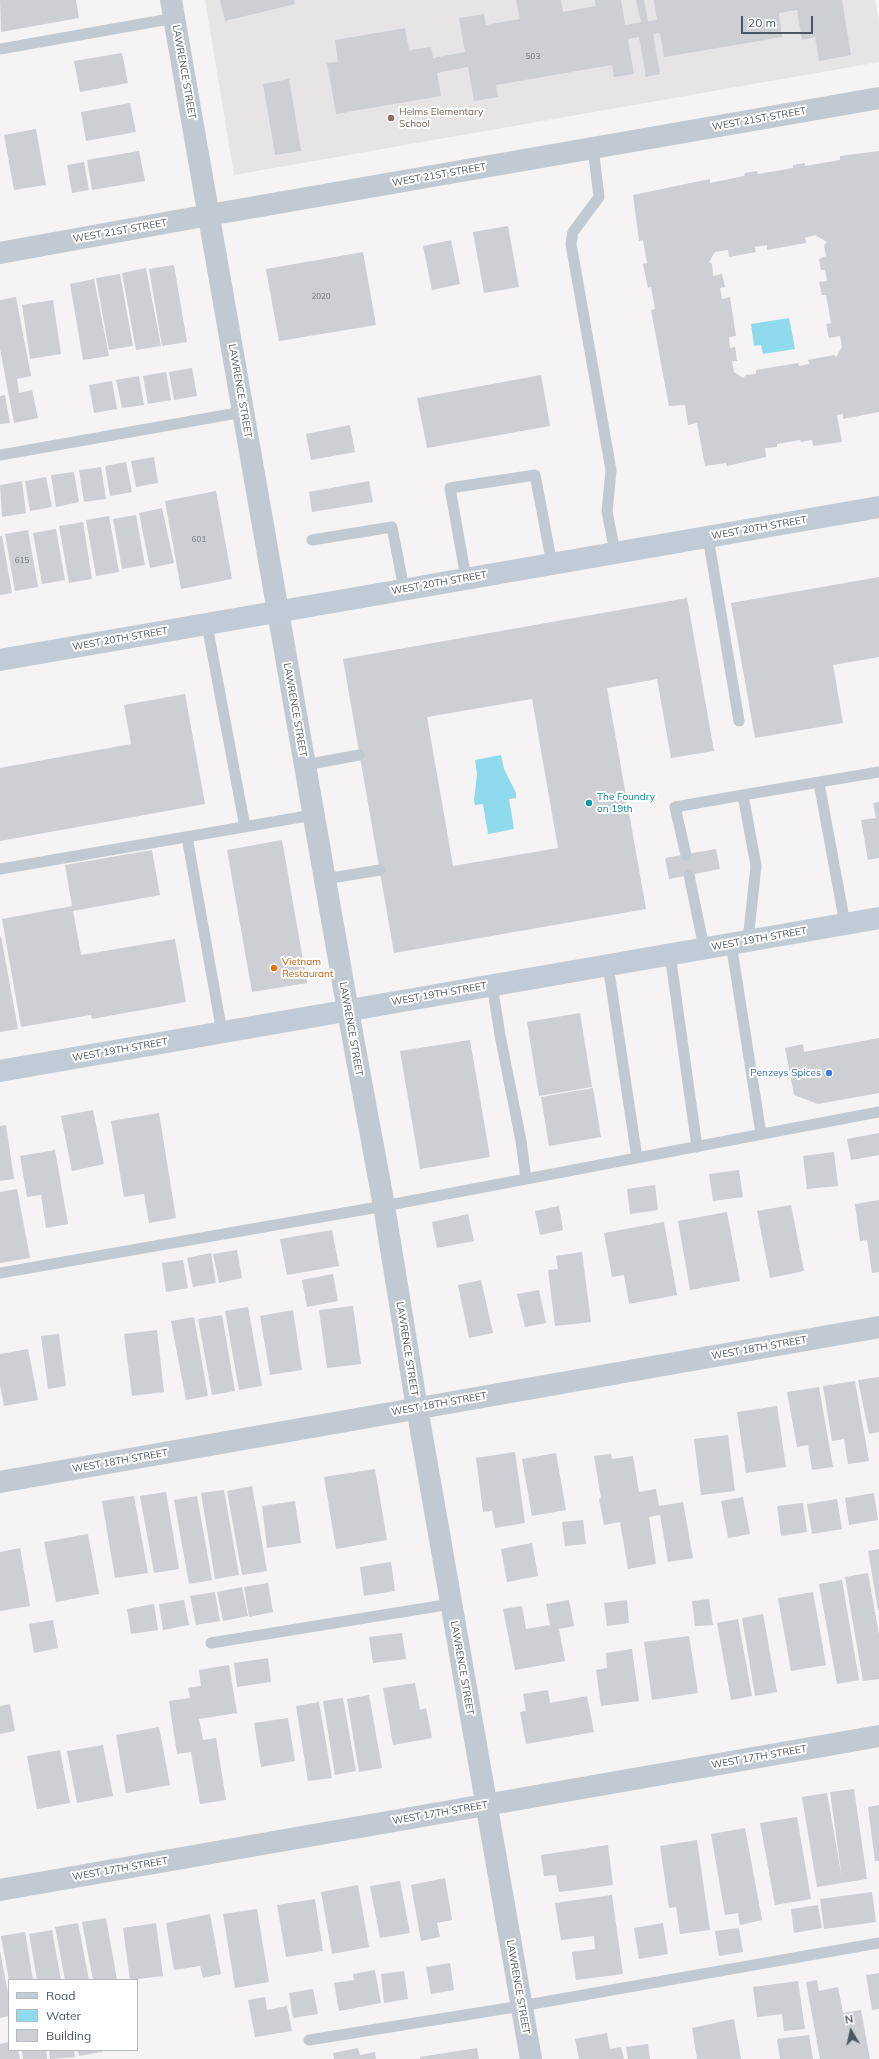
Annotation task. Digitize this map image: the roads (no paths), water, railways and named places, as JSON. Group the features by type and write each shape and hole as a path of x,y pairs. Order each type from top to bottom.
{"main road":[{"name":"WEST 20TH STREET","path":"0,660 879,507"},
{"name":"WEST 19TH STREET","path":"0,1071 879,918"}],"street":[{"name":"LAWRENCE STREET","path":"173,9 304,765 384,1206 417,1408 531,2059"},
{"name":"WEST 21ST STREET","path":"0,253 879,98"},
{"name":"WEST 18TH STREET","path":"0,1482 879,1327"},
{"name":"WEST 17TH STREET","path":"0,1890 879,1736"}],"lane":[{"path":"0,49 173,9"},
{"path":"592,148 599,197 573,232 571,244 611,470 606,512 615,552"},
{"path":"0,455 243,412"},
{"path":"466,578 450,488 536,475 552,564"},
{"path":"312,540 392,527 404,589"},
{"path":"708,536 739,721"},
{"path":"207,625 245,827"},
{"path":"304,765 359,755"},
{"path":"686,855 675,807 879,772"},
{"path":"819,783 845,924"},
{"path":"743,796 756,866 740,942 761,1134"},
{"path":"0,869 313,815"},
{"path":"188,837 222,1032"},
{"path":"325,879 380,870"},
{"path":"689,875 704,948"},
{"path":"670,954 697,1147"},
{"path":"608,965 637,1158"},
{"path":"492,985 500,1035 521,1141 526,1179"},
{"path":"0,1273 384,1206 879,1112"},
{"path":"210,1643 451,1604"},
{"path":"309,2040 521,2006 879,1943"}],"water":[{"path":"789,318 795,349 763,354 761,345 754,346 751,324"},
{"path":"501,755 504,769 516,793 516,798 509,799 514,829 488,834 483,804 475,805 474,801 477,774 475,760"}],"place":[{"name":"Helms Elementary School","path":"391,118"},
{"name":"The Foundry on 19th","path":"589,803"},
{"name":"Vietnam Restaurant","path":"274,968"},
{"name":"Penzeys Spices","path":"829,1073"}]}
